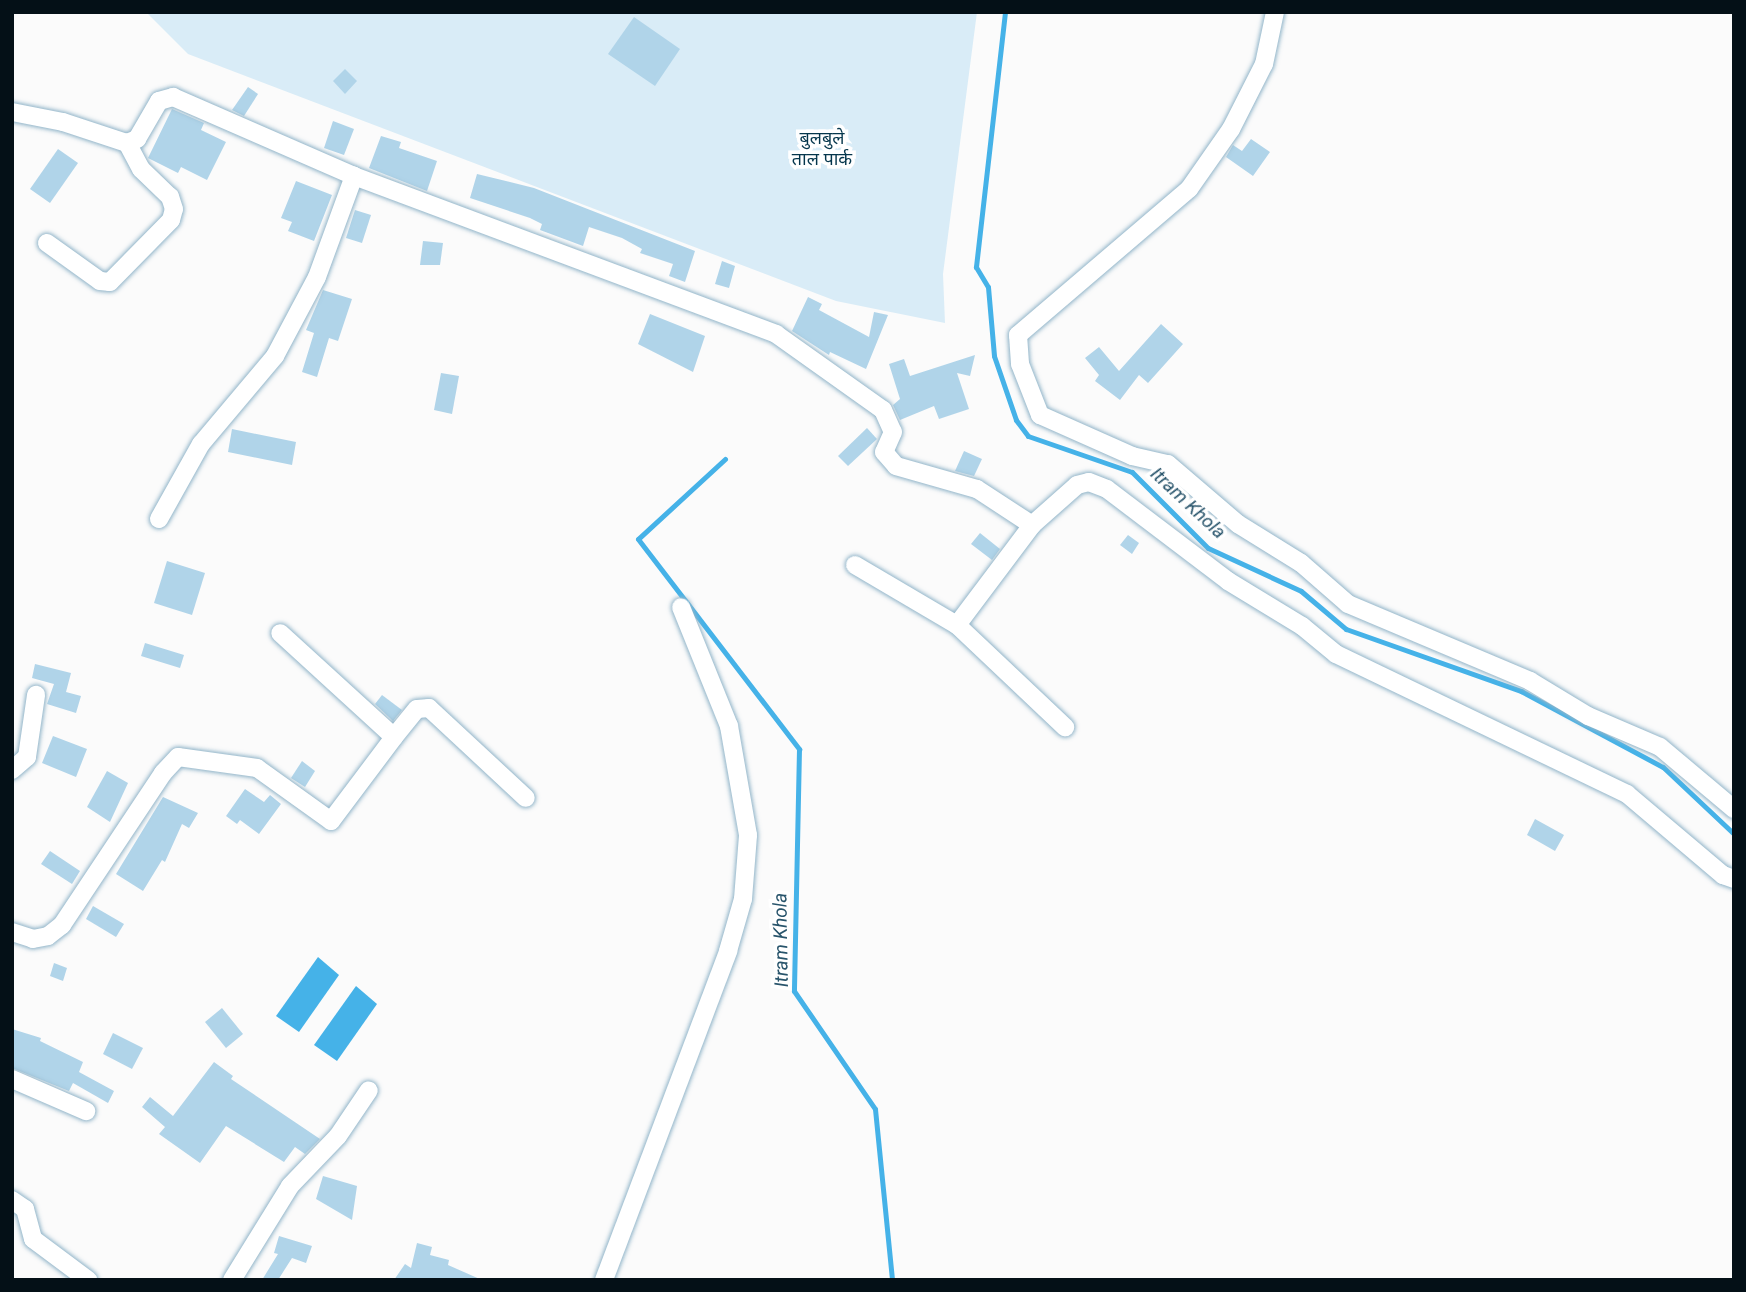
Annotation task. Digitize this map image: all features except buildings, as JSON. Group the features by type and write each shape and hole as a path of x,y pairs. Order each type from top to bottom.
{"street":[{"path":"1275,12 1274,36 1264,64 1231,129 1189,189 1018,335 1020,364 1040,415 1132,456 1168,464 1238,524 1301,563 1348,604 1531,681 1588,716 1660,747 1734,809"},
{"path":"127,144 137,139 159,101 173,97 355,176 776,334 883,410 893,432 884,452 897,466 977,489 1032,525"},
{"path":"12,112 63,122 127,144 141,169 170,197 174,209 171,220 110,282 100,281 47,243"},
{"path":"159,519 201,444 275,356 317,277 355,176"},
{"path":"957,625 1032,525 1077,485 1089,482 1107,489 1228,581 1302,626 1336,654 1627,794 1723,875 1734,879"},
{"path":"855,565 957,625 1065,727"},
{"path":"604,1280 729,951 743,899 748,835 729,726 681,607"},
{"path":"280,633 394,737"},
{"path":"12,770 27,757 36,695"},
{"path":"12,932 33,939 48,936 61,925 163,773 178,757 257,768 331,821 417,709 429,708 526,798"},
{"path":"12,1079 86,1111"},
{"path":"232,1280 290,1186 338,1136 369,1090"},
{"path":"12,1200 25,1209 33,1239 88,1280"}],"green space":[{"name":"बुलबुले ताल पार्क","path":"146,12 977,12 943,274 945,323 836,301 188,54"}],"water":[{"path":"318,957 339,975 299,1032 276,1016"},
{"path":"356,986 377,1004 337,1061 314,1045"}],"waterway":[{"name":"Itram Khola","path":"1005,12 976,267 988,287 994,356 1016,420 1028,436 1132,472 1208,548 1301,591 1346,629 1521,691 1663,767 1734,834"},
{"name":"Itram Khola","path":"725,459 638,539 799,749 794,991 875,1109 892,1280"}]}
